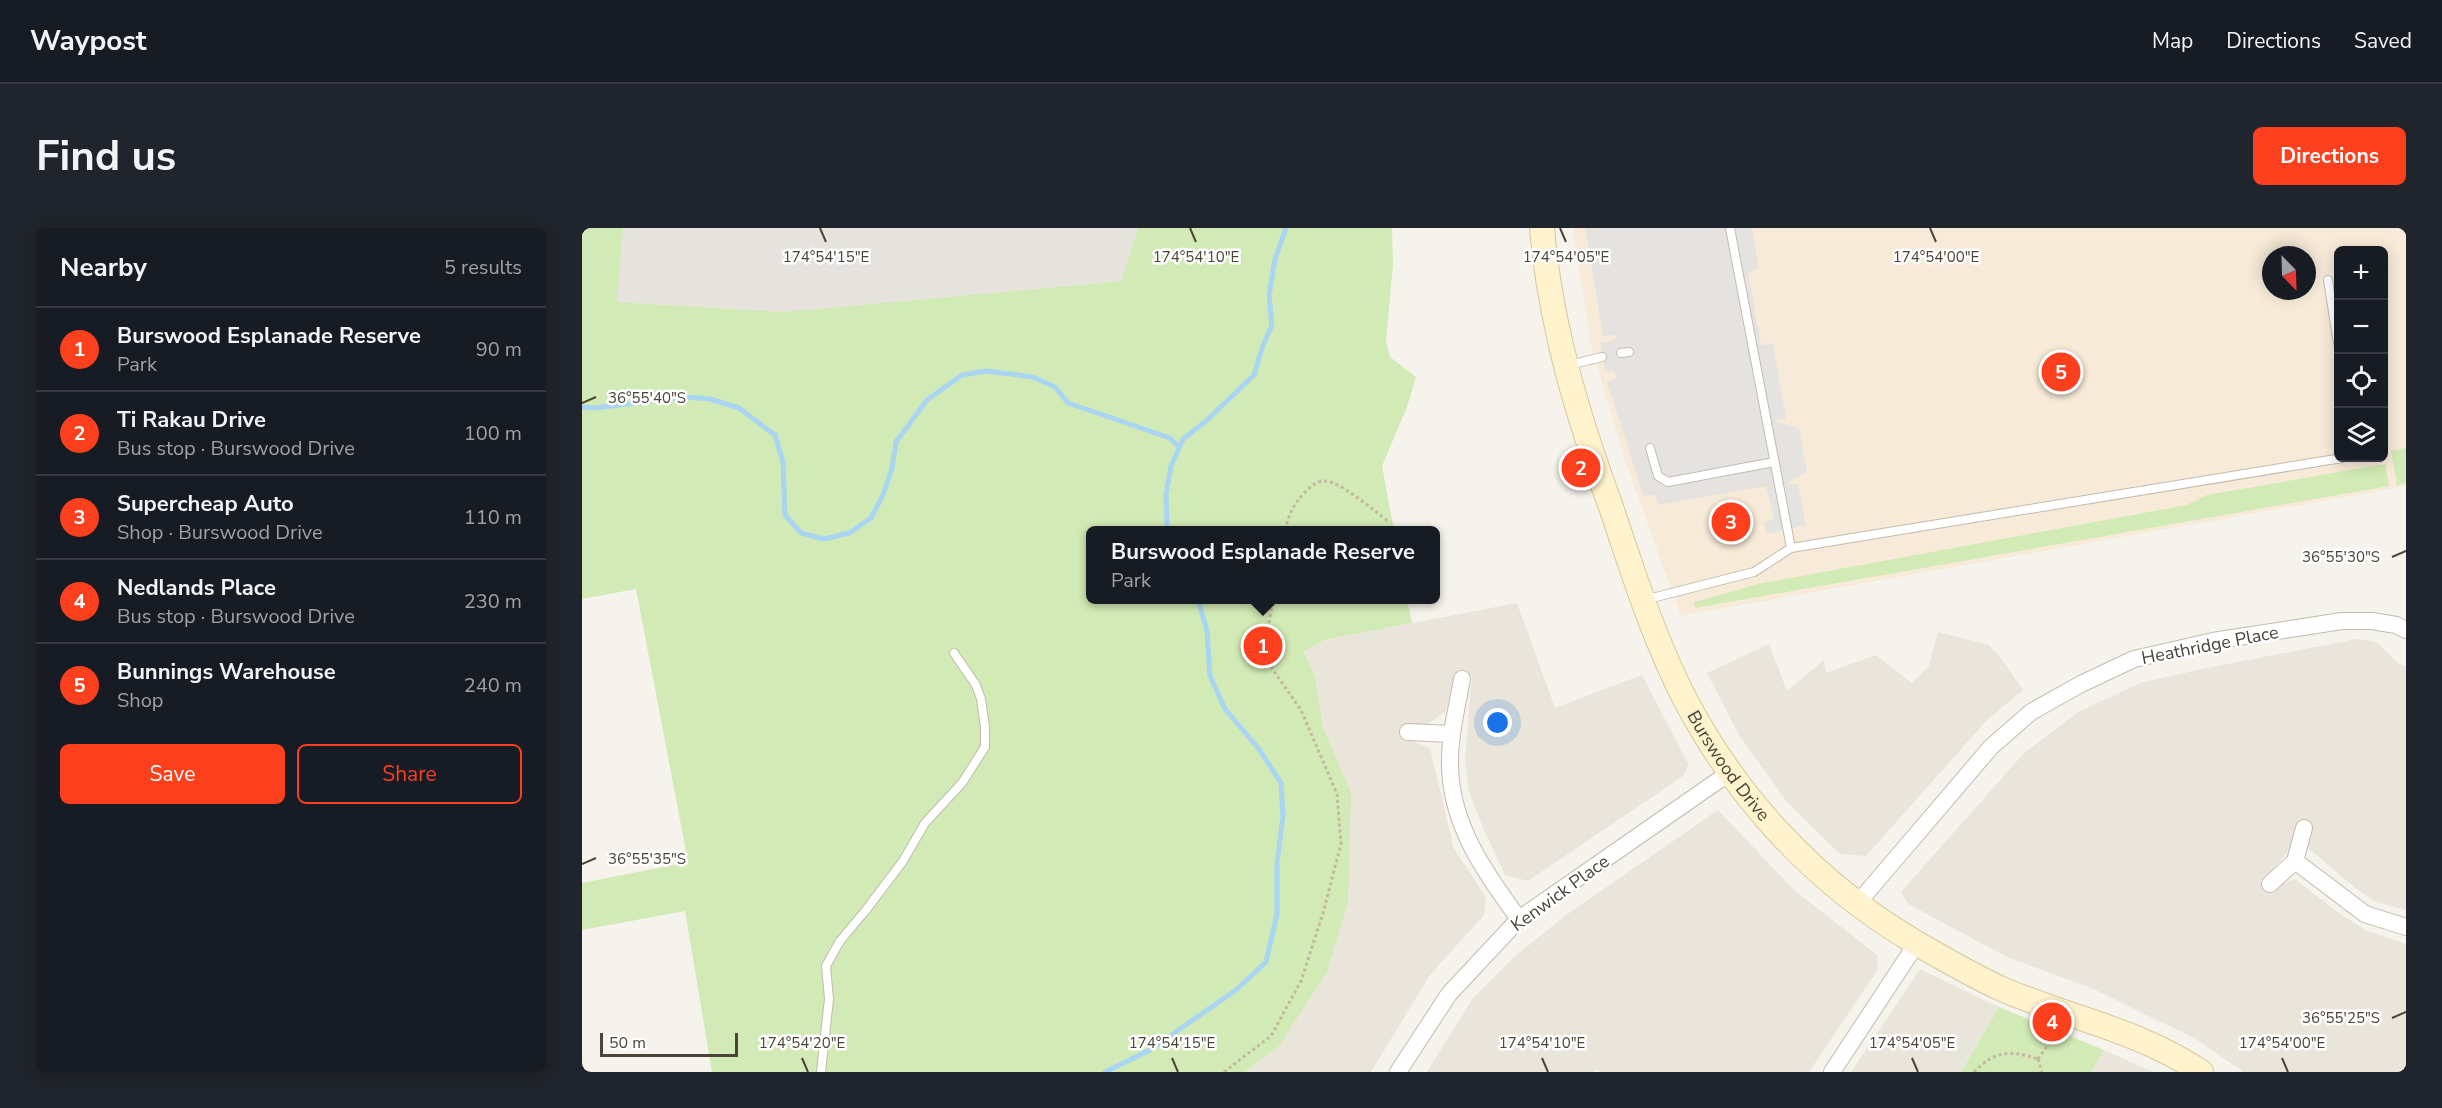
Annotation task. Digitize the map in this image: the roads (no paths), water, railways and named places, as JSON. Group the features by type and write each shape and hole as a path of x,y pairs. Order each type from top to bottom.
{"street":[{"name":"Burswood Drive","path":"1542,228 1552,303 1580,421 1644,600 1683,694 1729,773 1790,844 1831,883 1917,944 2004,990 2135,1037 2201,1072"},
{"name":"Heathridge Place","path":"1857,903 1991,747 2031,712 2081,684 2134,659 2213,641 2342,621 2372,621 2396,625 2406,630"},
{"path":"1462,679 1451,734 1450,768 1466,840 1518,919"},
{"path":"1408,732 1451,734"},
{"name":"Kenwick Place","path":"1398,1072 1449,994 1518,919 1729,773"},
{"path":"2270,884 2295,861 2304,828"},
{"path":"2295,861 2365,914 2406,927"},
{"path":"1832,1072 1917,944"}],"lane":[{"path":"1730,228 1791,548"},
{"path":"2328,280 2334,317"},
{"path":"1566,366 1602,357"},
{"path":"1650,448 1658,476 1668,482 1774,462"},
{"path":"1644,600 1754,572 1791,548 2334,459"},
{"path":"821,1072 829,999 826,966 840,941 903,861 925,823 962,783 985,747 981,699 976,685 954,653"}],"waterway":[{"path":"1167,526 1166,494 1171,466 1183,439 1206,421 1254,375 1272,325 1269,295 1275,259 1286,228"},
{"path":"582,407 595,408 684,397 710,399 739,408 775,435 783,462 785,515 801,533 824,539 849,533 871,518 883,495 892,468 896,442 927,400 962,375 986,371 1033,377 1055,387 1068,403 1170,438 1179,447"},
{"path":"1105,1072 1150,1050 1236,990 1266,962 1277,914 1277,863 1283,816 1281,783 1259,749 1225,709 1210,676 1207,631 1199,604"}],"place":[{"name":"Bunnings Warehouse","path":"2061,372"},
{"name":"Ti Rakau Drive","path":"1581,468"},
{"name":"Supercheap Auto","path":"1731,522"},
{"name":"Burswood Esplanade Reserve","path":"1263,646"},
{"name":"Nedlands Place","path":"2052,1022"}]}
